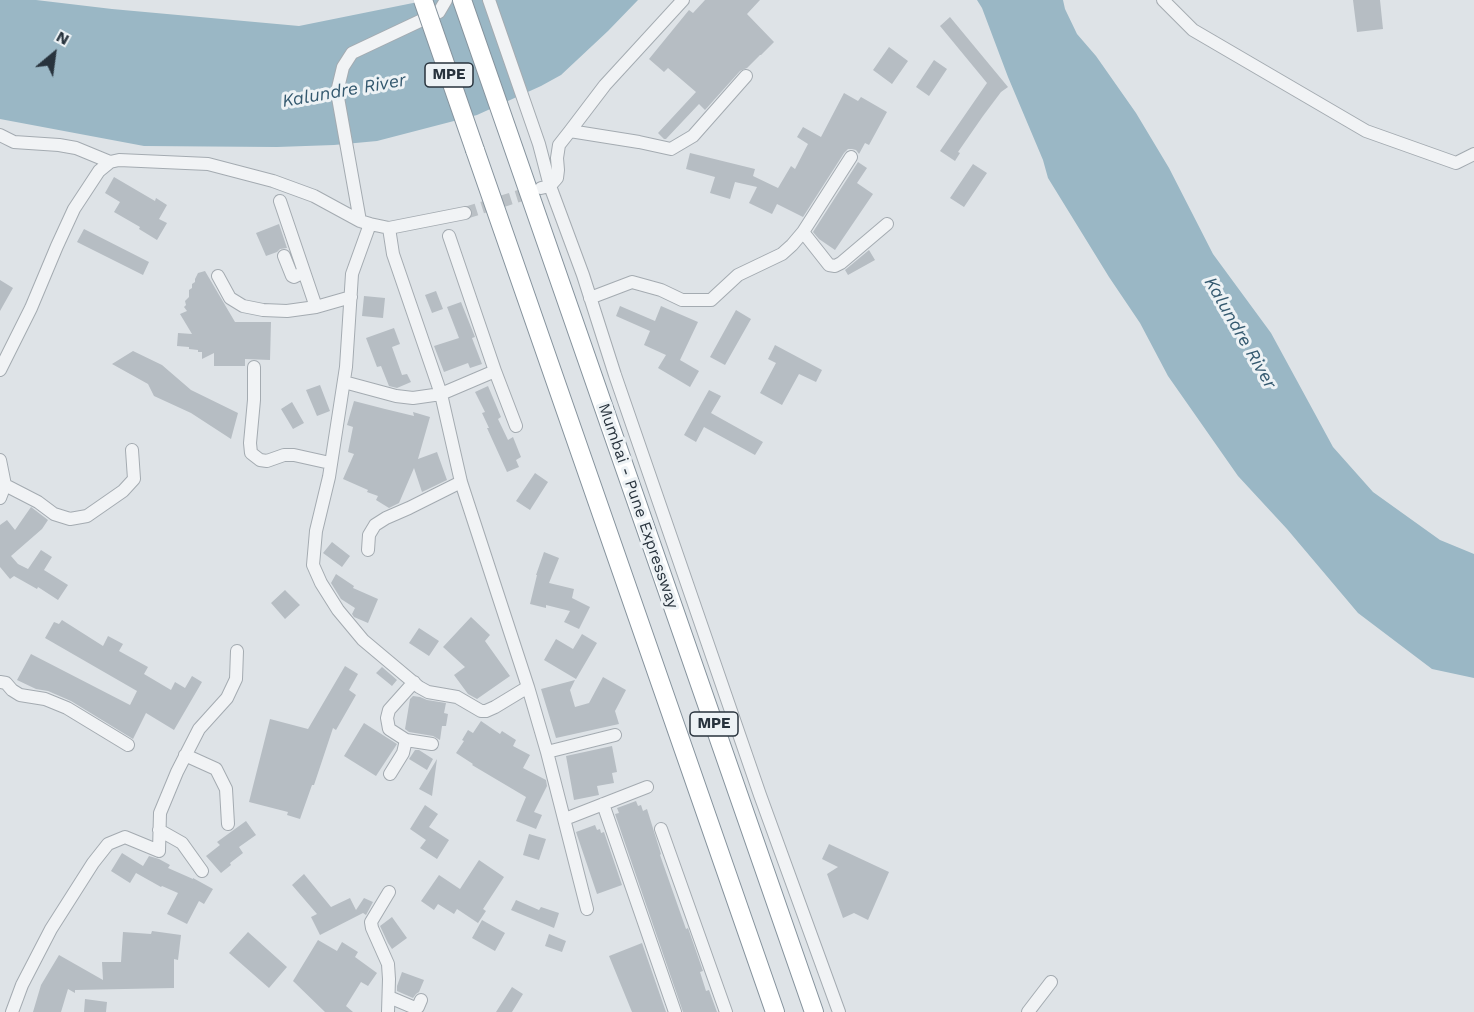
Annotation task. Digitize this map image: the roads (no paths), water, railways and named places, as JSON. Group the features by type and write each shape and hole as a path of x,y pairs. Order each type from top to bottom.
{"highway":[{"name":"MPE","path":"423,0 775,1012"},
{"name":"Mumbai - Pune Expressway","path":"462,0 814,1012"}],"street":[{"path":"446,0 439,12 352,53 343,67 338,92 365,223 352,274 344,382 329,477 316,531 313,564 321,583 338,610 363,640 428,692 457,697 481,711 486,711 528,687"},
{"path":"489,0 539,144 546,187 590,298 756,784 839,1012"},
{"path":"546,187 557,178 556,158 559,145 605,85 683,0"},
{"path":"1164,0 1193,30 1366,131 1455,164 1474,154"},
{"path":"570,131 671,149 693,136 746,76"},
{"path":"0,135 14,142 76,148 110,162"},
{"path":"590,298 632,282 661,290 682,300 711,300 738,275 782,254 792,245 803,232 851,157"},
{"path":"0,370 31,308 74,208 99,171 110,162 119,160 208,164 273,181 314,196 365,223 389,228 465,213"},
{"path":"280,201 316,307"},
{"path":"803,232 829,265 835,266 886,224"},
{"path":"389,228 393,254 441,394 461,482 547,752 587,909"},
{"path":"449,236 516,426"},
{"path":"284,256 292,276 304,272"},
{"path":"218,276 230,298 243,306 263,310 286,311 316,307 351,297"},
{"path":"254,367 251,453 260,460 267,461 284,455 294,455 330,463"},
{"path":"344,382 396,396 413,398 441,394 495,371"},
{"path":"5,485 38,502 54,514 70,519 87,516 123,491 134,479 132,450"},
{"path":"0,460 5,485 0,498"},
{"path":"368,550 369,535 375,525 461,482"},
{"path":"12,1012 22,985 51,929 93,863 108,844 125,837 159,851 160,813 199,729 227,698 236,679 237,651"},
{"path":"0,682 6,683 20,696 45,699 67,708 128,745"},
{"path":"414,682 388,710 389,729 406,740 432,744"},
{"path":"547,752 615,735"},
{"path":"390,774 403,753 406,740"},
{"path":"185,755 216,769 226,789 228,824"},
{"path":"565,819 647,787"},
{"path":"603,804 675,1012"},
{"path":"661,829 726,1012"},
{"path":"159,830 182,843 202,872"},
{"path":"388,892 371,922 388,964 388,1012"},
{"path":"1028,1012 1051,982"},
{"path":"389,997 416,1008 421,1000"}],"water":[{"name":"Kalundre River","path":"0,0 36,0 299,26 423,0 638,0 561,75 477,115 377,141 277,147 144,146 0,119"},
{"name":"Kalundre River","path":"977,0 1063,0 1077,34 1096,56 1136,113 1169,168 1213,254 1271,333 1333,447 1373,492 1440,540 1474,554 1474,678 1432,669 1358,613 1287,529 1238,476 1168,376 1140,323 1048,178 1043,160"}],"tunnel":[{"path":"465,213 535,191"}]}
